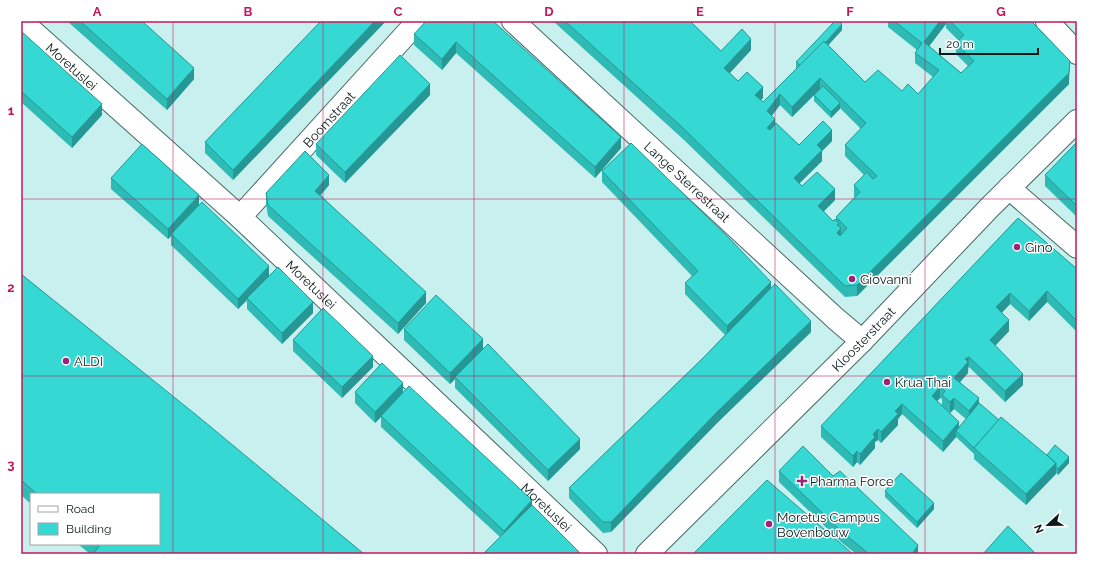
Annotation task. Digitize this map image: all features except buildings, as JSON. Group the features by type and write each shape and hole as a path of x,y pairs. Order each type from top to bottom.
{"street":[{"name":"Moretuslei","path":"21,21 240,217 596,554"},
{"name":"Boomstraat","path":"240,217 418,21"},
{"name":"Lange Sterrestraat","path":"513,21 824,309 862,341"},
{"path":"1047,21 1077,53"},
{"name":"Kloosterstraat","path":"647,554 862,341 1077,121"},
{"path":"1010,188 1077,248"}],"place":[{"name":"Gino","path":"1017,247"},
{"name":"Giovanni","path":"852,279"},
{"name":"ALDI","path":"66,361"},
{"name":"Krua Thai","path":"887,382"},
{"name":"Pharma Force","path":"802,481"},
{"name":"Moretus Campus Bovenbouw","path":"769,524"}]}
